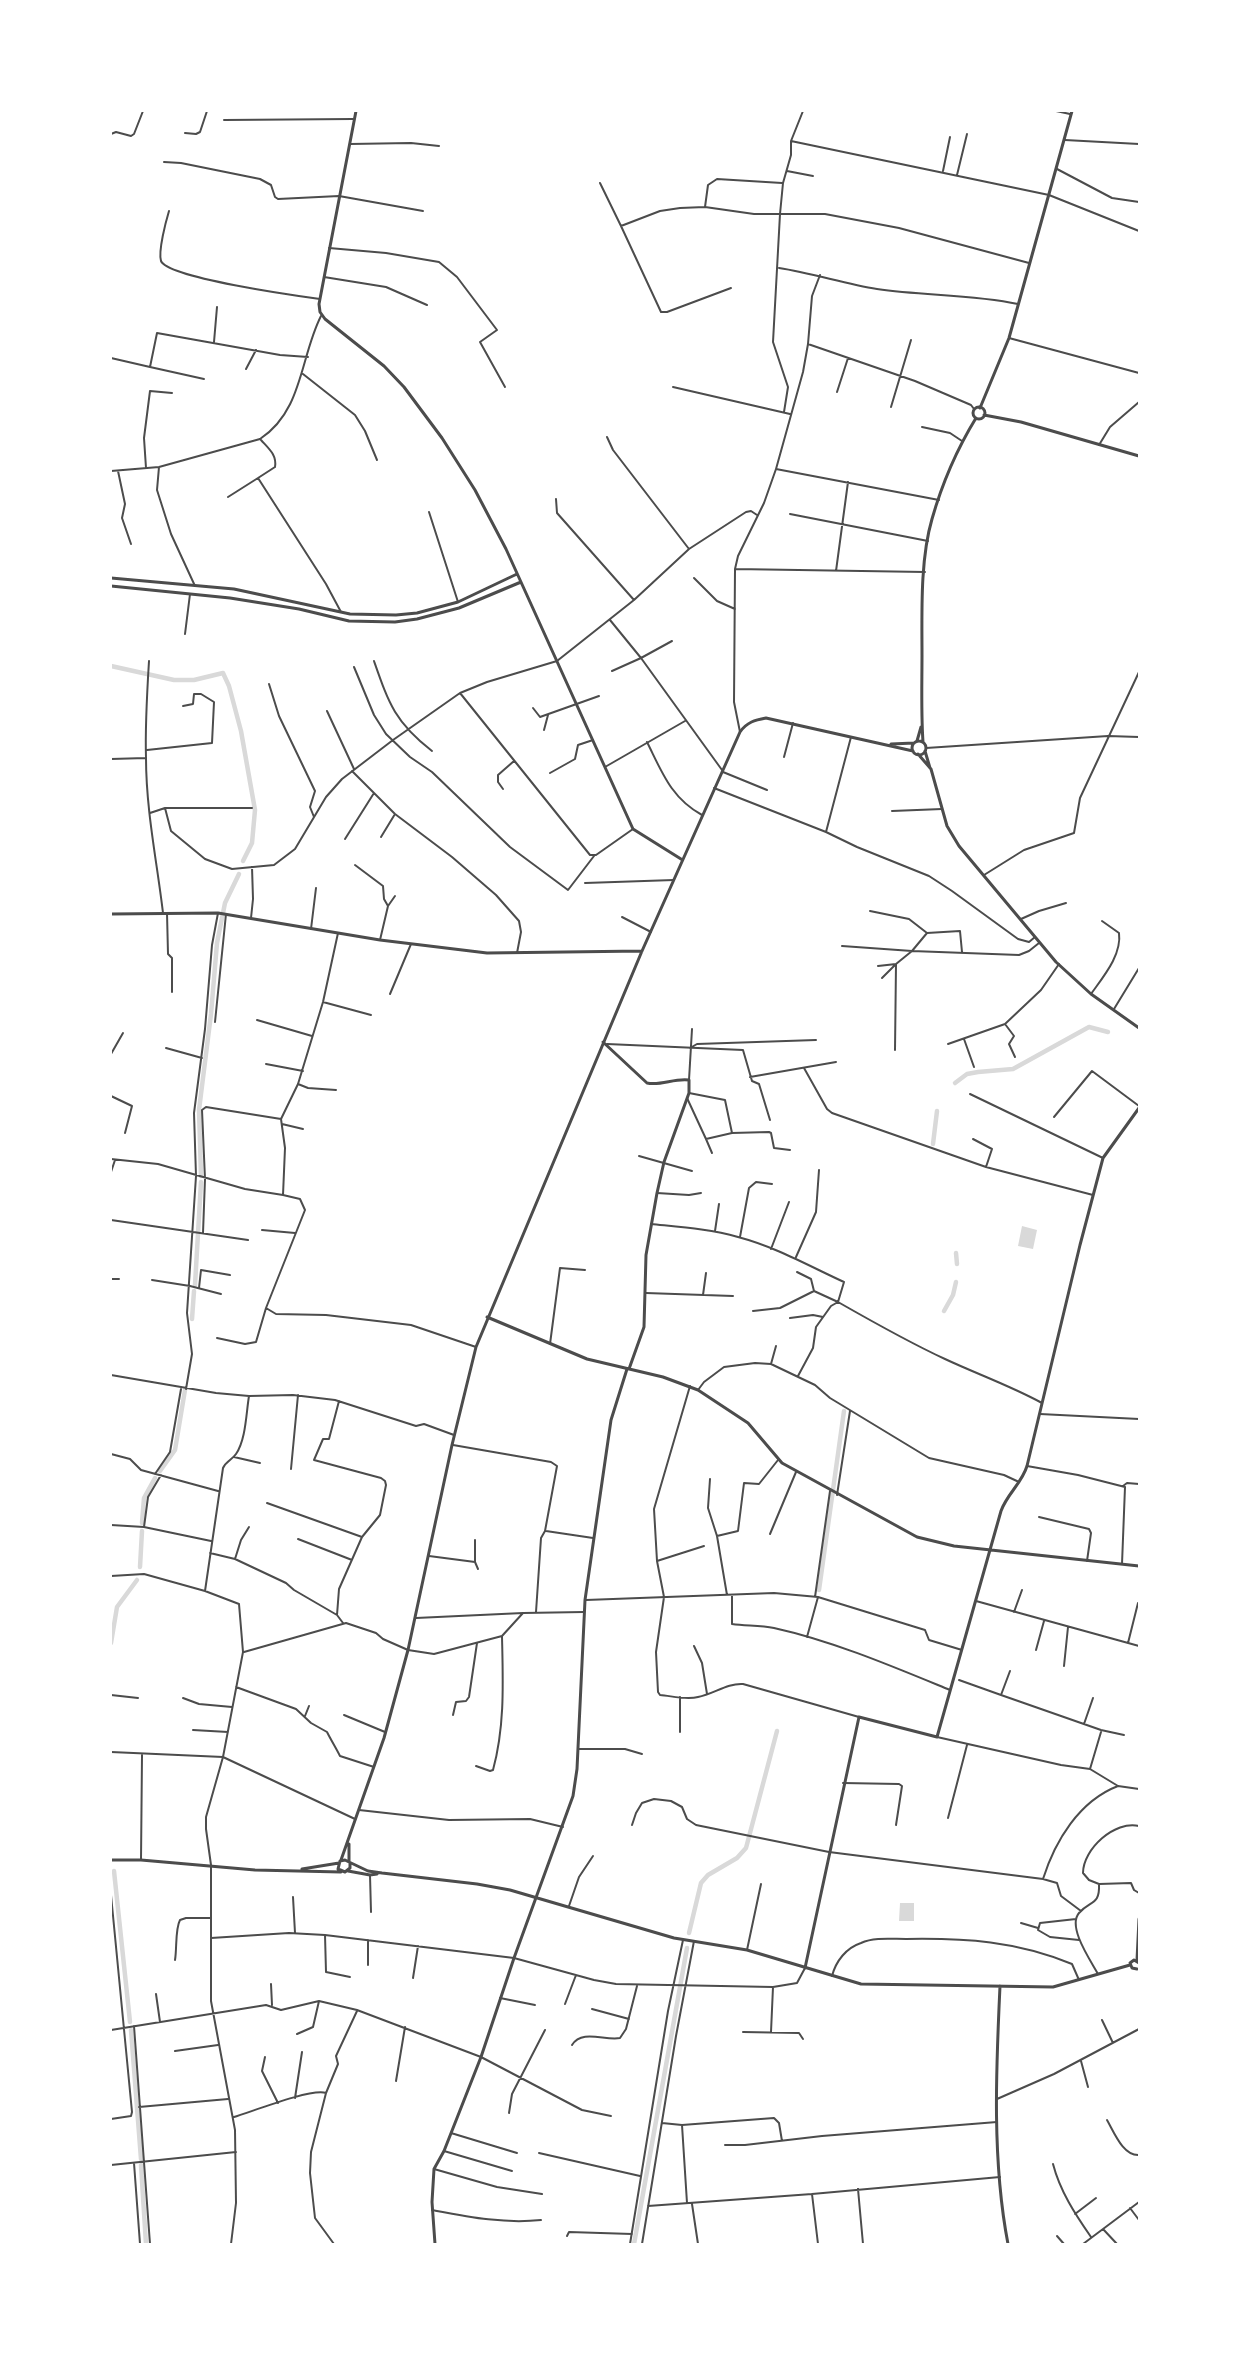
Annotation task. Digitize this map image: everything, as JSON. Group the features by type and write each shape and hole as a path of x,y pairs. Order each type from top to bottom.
{"street":[{"path":"111,134 116,132 131,136 135,134 143,111"},
{"path":"185,133 200,132 207,111"},
{"path":"111,471 159,467 260,439 274,428 287,411 303,374 321,316 320,300 356,111"},
{"path":"784,412 788,387 774,342 780,214 783,183 791,155 790,141 803,111"},
{"path":"980,408 1009,338 1072,113 1056,111"},
{"path":"224,120 355,119"},
{"path":"957,175 967,135"},
{"path":"943,171 950,137"},
{"path":"1065,140 1139,144"},
{"path":"790,141 943,171 1049,195 1139,231"},
{"path":"350,144 411,143 439,146"},
{"path":"164,162 190,164 260,179 271,185 274,197 278,199 339,196 423,211"},
{"path":"1057,169 1112,198 1139,202"},
{"path":"787,171 813,176"},
{"path":"705,207 708,185 717,179 783,183"},
{"path":"600,183 661,312 667,312 731,288"},
{"path":"621,226 660,211 680,208 705,207 780,214 825,214 889,226 1029,263"},
{"path":"169,211 161,257 165,266 238,287 320,300"},
{"path":"329,248 386,252 426,259 439,262 450,270 497,330 480,342 506,387"},
{"path":"778,268 820,275 876,289 989,298 1018,304"},
{"path":"740,732 734,702 735,569 738,556 764,503 792,415 808,344 812,296 820,275"},
{"path":"324,277 386,286 427,305"},
{"path":"214,342 217,307"},
{"path":"321,316 384,366 420,408 475,490 521,582 633,828 682,860"},
{"path":"150,368 157,333 280,355 308,357"},
{"path":"1009,338 1139,373"},
{"path":"891,407 911,340"},
{"path":"808,344 900,376 971,405 975,409"},
{"path":"246,369 256,350"},
{"path":"111,358 204,379"},
{"path":"837,392 848,358"},
{"path":"303,374 355,415 365,430 376,460"},
{"path":"673,387 792,415"},
{"path":"146,468 144,438 150,391 172,393"},
{"path":"1099,445 1110,428 1139,402"},
{"path":"975,409 980,408"},
{"path":"980,408 984,415"},
{"path":"975,409 973,414 976,418"},
{"path":"984,415 1021,422 1139,456"},
{"path":"976,418 981,419 984,415"},
{"path":"976,418 962,441 932,520 928,541 925,572 923,742 952,836 1039,943 1059,964 1091,994 1139,1028"},
{"path":"922,426 950,433 962,441"},
{"path":"607,437 613,450 689,549"},
{"path":"228,497 275,467 274,454 260,439"},
{"path":"159,467 157,490 171,534 195,586"},
{"path":"776,469 939,500"},
{"path":"118,471 125,504 122,518 131,544"},
{"path":"258,478 341,612"},
{"path":"836,571 848,482"},
{"path":"556,499 557,513 634,600"},
{"path":"165,808 171,831 205,860 232,869 274,865 295,849 326,797 342,779 408,729 460,693 487,682 557,661 634,600 689,549 746,512 751,511 758,515"},
{"path":"429,512 458,602"},
{"path":"790,514 928,541"},
{"path":"735,569 925,572"},
{"path":"111,578 234,589 341,612 396,615 417,613 458,602 517,574"},
{"path":"694,578 717,601 735,609"},
{"path":"111,586 230,598 299,609 349,621 395,622 459,608 521,582"},
{"path":"185,634 190,594"},
{"path":"610,620 641,658 722,770 767,790"},
{"path":"612,671 672,641"},
{"path":"150,661 145,724 146,758 150,813 165,913 168,954 172,958 172,992"},
{"path":"374,662 390,707 408,729 432,751"},
{"path":"354,667 374,715 393,740 432,772 510,847 568,890 594,856 633,828"},
{"path":"984,875 1023,850 1074,833 1080,798 1139,672"},
{"path":"269,684 279,717 314,790 315,796 309,807 314,817"},
{"path":"460,693 589,854 594,856"},
{"path":"147,750 212,743 214,702 201,694 194,694 193,704 183,706"},
{"path":"534,708 538,717 599,696"},
{"path":"327,711 353,770 374,793 395,814 452,857 496,895 519,921 521,932 517,953"},
{"path":"544,730 548,715"},
{"path":"341,1872 338,1867 349,1842 374,1767 408,1650 454,1435 476,1347 642,951 740,732 746,724 766,718 793,723 913,751 931,770"},
{"path":"605,767 685,721"},
{"path":"784,757 793,723"},
{"path":"913,751 922,725"},
{"path":"918,754 925,749 1108,736 1139,737"},
{"path":"826,832 851,737"},
{"path":"550,773 575,759 578,745 593,740"},
{"path":"647,742 669,785 682,802 702,815"},
{"path":"886,744 923,742"},
{"path":"111,759 146,758"},
{"path":"503,789 498,782 498,775 514,761"},
{"path":"714,788 929,876 1018,939 1029,942 1035,937"},
{"path":"345,839 374,793"},
{"path":"150,813 165,808 252,808"},
{"path":"892,811 942,809"},
{"path":"381,837 395,814"},
{"path":"355,865 383,886 387,906"},
{"path":"251,918 252,867"},
{"path":"585,883 674,880"},
{"path":"311,930 316,888"},
{"path":"380,940 387,906 395,896"},
{"path":"1021,919 1066,903"},
{"path":"870,911 909,919 927,933 960,931 962,952"},
{"path":"186,1389 192,1354 188,1322 196,1176 194,1113 202,1058 212,945 218,913"},
{"path":"111,914 218,913 311,930 487,953 642,951"},
{"path":"215,1022 225,914"},
{"path":"622,917 651,932"},
{"path":"1091,994 1115,957 1120,941 1119,933 1102,921"},
{"path":"284,1195 285,1148 281,1119 303,1071 338,933"},
{"path":"882,978 912,951 927,933"},
{"path":"842,946 1019,955 1039,943"},
{"path":"390,994 411,944"},
{"path":"878,966 896,964"},
{"path":"895,1050 896,964"},
{"path":"948,1044 1005,1024 1041,990 1059,964"},
{"path":"1114,1010 1139,968"},
{"path":"322,1002 371,1015"},
{"path":"257,1020 312,1036"},
{"path":"1005,1024 1014,1036 1009,1044 1015,1057"},
{"path":"435,2244 432,2210 434,2169 444,2151 481,2057 514,1958 564,1827 573,1796 578,1749 585,1600 611,1420 628,1369 642,1338 646,1293 646,1255 651,1224 664,1161 689,1093 692,1029"},
{"path":"111,1054 123,1033"},
{"path":"964,1039 974,1067"},
{"path":"690,1048 697,1044 816,1040"},
{"path":"605,1043 743,1050 750,1077 752,1081 759,1084 770,1120"},
{"path":"605,1043 647,1083 689,1080"},
{"path":"166,1048 202,1058"},
{"path":"750,1077 836,1062"},
{"path":"266,1064 303,1071"},
{"path":"804,1068 826,1109 832,1113 986,1167 1093,1195"},
{"path":"937,1737 1005,1501 1025,1476 1103,1158 1139,1107 1092,1071 1054,1117"},
{"path":"298,1084 310,1089 336,1090"},
{"path":"689,1093 725,1100 732,1133"},
{"path":"970,1094 1103,1158"},
{"path":"111,1096 132,1106 124,1133"},
{"path":"687,1098 712,1153"},
{"path":"203,1233 205,1179 202,1110 204,1108 281,1119"},
{"path":"282,1124 303,1129"},
{"path":"706,1139 732,1133 770,1132 774,1148 790,1150"},
{"path":"973,1139 992,1149 986,1167"},
{"path":"639,1156 664,1161 692,1171"},
{"path":"111,1159 158,1164 245,1189 300,1199 305,1208 266,1308 256,1342 245,1344 217,1338"},
{"path":"111,1172 115,1159"},
{"path":"796,1257 816,1212 819,1170"},
{"path":"741,1237 749,1188 756,1182 772,1184"},
{"path":"657,1193 689,1195 701,1193"},
{"path":"771,1249 789,1202"},
{"path":"715,1231 719,1204"},
{"path":"111,1220 248,1240"},
{"path":"651,1224 715,1231 741,1237 796,1257 844,1282 838,1302 831,1306 816,1327 813,1348 798,1376"},
{"path":"262,1230 295,1233"},
{"path":"550,1344 560,1268 585,1270"},
{"path":"199,1288 201,1270 230,1275"},
{"path":"797,1272 811,1279 814,1291"},
{"path":"703,1295 706,1273"},
{"path":"111,1279 119,1279"},
{"path":"152,1280 221,1294"},
{"path":"814,1291 900,1337 1023,1392 1042,1403"},
{"path":"753,1311 780,1308 814,1291"},
{"path":"646,1293 733,1296"},
{"path":"266,1308 276,1314 326,1316 411,1325 476,1347"},
{"path":"790,1317 813,1315 822,1317"},
{"path":"487,1317 587,1359 699,1390 748,1423 778,1460 837,1495 917,1537 954,1546 1139,1566"},
{"path":"771,1364 776,1346"},
{"path":"699,1390 711,1376 724,1367 755,1363 771,1364 815,1384 830,1398 929,1458 1004,1475 1020,1482"},
{"path":"111,1375 186,1389 249,1396 298,1395 339,1401 416,1426 424,1424 454,1435"},
{"path":"690,1386 656,1498 654,1519 657,1561 664,1597 656,1652 660,1695 698,1697 730,1685 743,1684 967,1745 1061,1766 1090,1769 1118,1786 1139,1789"},
{"path":"155,1474 170,1452 181,1388"},
{"path":"291,1469 298,1395"},
{"path":"205,1591 225,1463 234,1457 242,1439 249,1396"},
{"path":"337,1615 339,1589 362,1537 380,1515 385,1481 314,1460 323,1439 329,1439 339,1401"},
{"path":"837,1495 850,1410"},
{"path":"1040,1414 1139,1419"},
{"path":"452,1445 555,1464 557,1468 545,1531 541,1538 536,1612"},
{"path":"111,1454 130,1459 137,1468 219,1491"},
{"path":"234,1457 260,1463"},
{"path":"717,1536 738,1532 744,1483 759,1485 778,1460"},
{"path":"1027,1466 1123,1486 1127,1483 1139,1484"},
{"path":"770,1534 796,1472"},
{"path":"144,1527 148,1497 161,1475"},
{"path":"710,1479 708,1508 717,1536 727,1596"},
{"path":"1122,1564 1126,1488 1123,1486"},
{"path":"807,1637 816,1597 830,1491"},
{"path":"267,1503 362,1537"},
{"path":"1039,1517 1089,1529 1091,1533 1086,1561"},
{"path":"111,1525 144,1527 211,1541"},
{"path":"235,1559 241,1540 249,1527"},
{"path":"545,1531 593,1538"},
{"path":"298,1539 352,1560"},
{"path":"475,1540 475,1562 478,1569"},
{"path":"657,1561 704,1546"},
{"path":"210,1553 235,1559 286,1583 337,1615 343,1623"},
{"path":"429,1556 475,1562"},
{"path":"111,1576 144,1574 238,1603 243,1652 223,1757 206,1816 211,1865 212,2013 234,2117 236,2203 231,2244"},
{"path":"1014,1612 1022,1590"},
{"path":"585,1600 774,1593 816,1597 925,1630 929,1640 962,1650"},
{"path":"732,1595 732,1623 772,1628 807,1637 888,1665 950,1690"},
{"path":"976,1601 1139,1646"},
{"path":"1128,1643 1138,1603"},
{"path":"415,1618 584,1612"},
{"path":"243,1652 343,1623 376,1633 382,1639 408,1650 434,1654 502,1636 523,1613"},
{"path":"1036,1650 1044,1621"},
{"path":"1064,1666 1068,1627"},
{"path":"476,1766 493,1770 500,1744 502,1636"},
{"path":"453,1715 456,1702 466,1701 469,1697 477,1643"},
{"path":"694,1646 702,1664 707,1694"},
{"path":"1001,1695 1010,1671"},
{"path":"959,1680 1101,1730 1124,1735"},
{"path":"236,1687 296,1708 327,1732 340,1756 374,1767"},
{"path":"111,1695 138,1698"},
{"path":"680,1697 680,1732"},
{"path":"183,1698 199,1704 232,1707"},
{"path":"1084,1724 1093,1698"},
{"path":"305,1716 309,1706"},
{"path":"344,1715 385,1732"},
{"path":"211,1938 295,1933 326,1935 514,1958 576,1975 637,1986 772,1987 797,1983 805,1968 828,1852 859,1717"},
{"path":"193,1730 228,1732"},
{"path":"1090,1769 1101,1730"},
{"path":"948,1818 967,1745"},
{"path":"578,1749 625,1749 642,1754"},
{"path":"111,1752 223,1757 356,1819"},
{"path":"141,1860 142,1755"},
{"path":"843,1783 902,1786 896,1825"},
{"path":"1043,1880 1054,1848 1080,1812 1092,1800 1118,1786"},
{"path":"632,1826 642,1803 663,1799 682,1807 687,1819 696,1825 747,1836 828,1852 1057,1883 1061,1896 1081,1911"},
{"path":"359,1810 449,1820 530,1819 564,1827"},
{"path":"1139,1826 1129,1825 1113,1830 1101,1840 1086,1859 1083,1873 1085,1878 1099,1884 1131,1883 1134,1890 1139,1893"},
{"path":"347,1871 349,1842"},
{"path":"569,1906 579,1877 593,1856"},
{"path":"111,1860 141,1860 255,1870 347,1871 477,1884 537,1897 683,1940 747,1950 861,1984 1053,1987 1130,1965 1131,1961 1138,1964"},
{"path":"291,1870 340,1862 382,1874"},
{"path":"370,1875 371,1912"},
{"path":"747,1950 761,1884"},
{"path":"1098,1974 1080,1940 1076,1918 1081,1911 1097,1899 1099,1884"},
{"path":"111,1895 132,2112 131,2116 126,2118 111,2119"},
{"path":"293,1897 295,1933"},
{"path":"175,1960 178,1945 177,1925 180,1920 211,1918"},
{"path":"1038,1928 1040,1923 1076,1918"},
{"path":"1139,1919 1139,1973"},
{"path":"1021,1923 1038,1928 1040,1933 1050,1937 1080,1940"},
{"path":"326,1935 326,1972 350,1977"},
{"path":"832,1977 839,1959 858,1943 874,1940 939,1938 980,1940 1026,1948 1072,1964 1079,1980"},
{"path":"368,1940 368,1965"},
{"path":"630,2244 673,1985 683,1940"},
{"path":"642,2244 686,1986 696,1941"},
{"path":"413,1978 417,1946"},
{"path":"1130,1965 1133,1969 1138,1964"},
{"path":"565,2004 576,1975"},
{"path":"271,1984 272,2005"},
{"path":"572,2045 574,2041 582,2037 620,2038 629,2019 637,1986"},
{"path":"1000,1986 997,2122 1000,2176 1008,2244"},
{"path":"771,2032 772,1987"},
{"path":"156,1994 160,2022"},
{"path":"500,1998 535,2005"},
{"path":"111,2030 272,2005 281,2010 319,2001 357,2010 481,2057 582,2110 610,2116"},
{"path":"297,2034 313,2027 319,2001"},
{"path":"592,2009 629,2019"},
{"path":"334,2244 325,2235 315,2218 310,2173 311,2152 326,2093 338,2064 336,2056 357,2010"},
{"path":"1102,2020 1113,2043"},
{"path":"134,2026 150,2244"},
{"path":"396,2081 405,2027"},
{"path":"509,2113 510,2099 545,2030"},
{"path":"997,2099 1081,2061 1139,2030"},
{"path":"743,2032 798,2033 803,2039"},
{"path":"175,2051 218,2045"},
{"path":"295,2098 302,2052"},
{"path":"265,2057 262,2071 278,2103"},
{"path":"1081,2061 1088,2086"},
{"path":"234,2117 295,2098 322,2091 326,2093"},
{"path":"139,2107 230,2099"},
{"path":"662,2123 682,2126 774,2118 779,2123 782,2141"},
{"path":"1107,2120 1128,2152 1139,2155"},
{"path":"724,2145 997,2122"},
{"path":"682,2126 687,2204"},
{"path":"451,2133 517,2153"},
{"path":"444,2151 512,2171"},
{"path":"111,2165 236,2152"},
{"path":"539,2153 640,2176"},
{"path":"134,2163 140,2244"},
{"path":"1053,2164 1057,2179 1075,2214 1091,2237"},
{"path":"434,2169 497,2187 542,2194"},
{"path":"648,2206 812,2194 1000,2176"},
{"path":"858,2189 863,2244"},
{"path":"812,2194 818,2244"},
{"path":"1075,2214 1096,2198"},
{"path":"1083,2244 1139,2202"},
{"path":"692,2204 698,2244"},
{"path":"1130,2208 1139,2220"},
{"path":"432,2210 474,2218 514,2222 541,2220"},
{"path":"1103,2229 1117,2244"},
{"path":"567,2236 569,2232 632,2234"},
{"path":"1057,2236 1064,2244"}],"shaded area":[{"path":"1022,1226 1037,1230 1033,1249 1018,1246"},
{"path":"900,1903 914,1903 914,1921 899,1921"}],"waterway":[{"path":"111,666 174,680 194,680 223,673 229,686 241,731 255,810 252,843 243,861"},
{"path":"201,1176 199,1110 217,943 225,903 239,874"},
{"path":"955,1083 967,1074 1013,1069 1089,1027 1108,1032"},
{"path":"933,1144 937,1111"},
{"path":"195,1285 201,1182"},
{"path":"956,1253 957,1264"},
{"path":"944,1311 953,1295 956,1282"},
{"path":"192,1319 194,1291"},
{"path":"160,1471 175,1450 185,1390"},
{"path":"819,1590 844,1411"},
{"path":"142,1523 144,1498 155,1478"},
{"path":"140,1567 142,1531"},
{"path":"111,1643 117,1607 137,1580"},
{"path":"689,1933 701,1883 708,1875 737,1858 746,1848 777,1731"},
{"path":"114,1871 130,2022"},
{"path":"634,2244 687,1948"},
{"path":"131,2030 141,2159"},
{"path":"141,2165 146,2244"}]}
